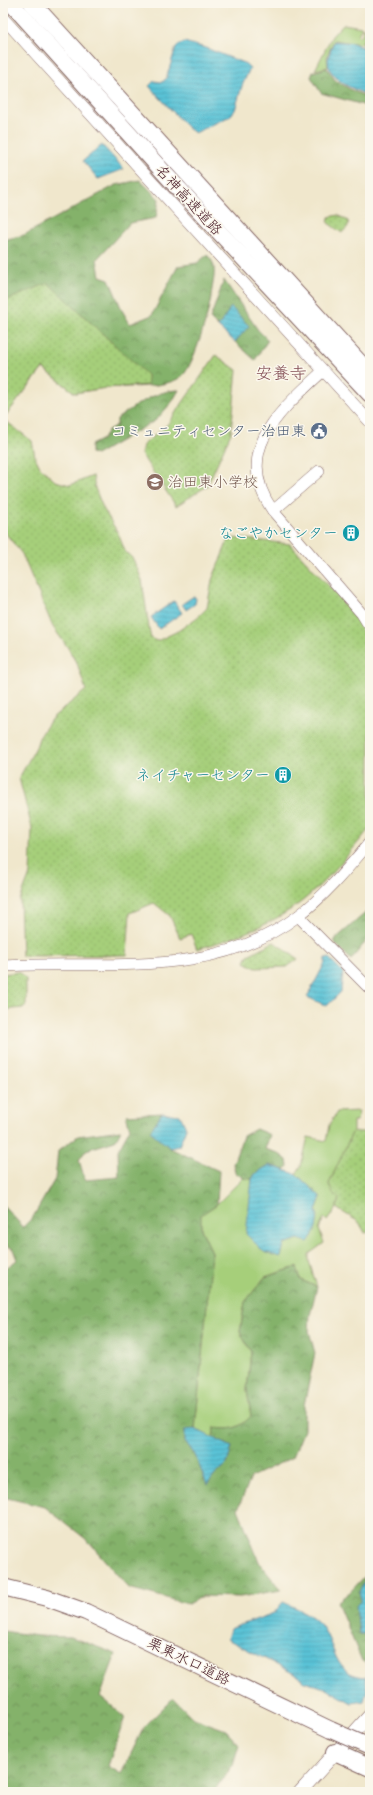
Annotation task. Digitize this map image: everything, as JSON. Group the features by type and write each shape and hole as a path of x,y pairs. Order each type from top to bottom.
{"highway":[{"name":"名神高速道路","path":"11,3 168,177 370,394"},
{"name":"名神高速道路","path":"32,3 178,166 370,373"},
{"name":"栗東水口道路","path":"3,1587 47,1598 86,1612 331,1730 370,1747"},
{"path":"335,1752 370,1768"}],"main road":[{"path":"300,1792 370,1715"}],"street":[{"path":"3,18 370,422"},
{"path":"323,371 289,404 267,432 260,446 256,465 257,481 264,498 273,511 362,614 370,626"},
{"path":"273,511 319,471"},
{"path":"3,966 38,964 132,965 190,960 215,955 239,947 272,932 298,916 328,888 370,842"},
{"path":"298,916 370,989"}],"green space":[{"path":"343,24 362,27 358,35 361,37 364,28 370,31 360,44 334,40 327,56 328,67 315,70 332,36"},
{"path":"370,33 370,49 363,47 363,42"},
{"path":"327,68 335,80 353,91 370,98 370,107 321,93 311,77 313,72"},
{"path":"140,180 159,199 156,218 130,223 97,259 100,276 109,279 122,310 130,324 152,315 178,266 197,263 207,255 211,259 214,274 210,304 200,340 186,372 174,381 165,384 102,388 75,393 43,368 3,419 3,240 24,235 116,185"},
{"path":"338,215 348,221 348,226 342,233 328,223 329,217"},
{"path":"224,280 258,330 268,340 255,360 235,342 248,326 231,308 218,327 210,319"},
{"path":"48,283 147,375 148,385 106,388 75,393 43,368 3,419 3,302"},
{"path":"216,355 237,370 231,433 207,486 176,506 141,454 143,445 167,425"},
{"path":"179,390 172,402 156,420 96,455 91,453 91,445 103,439 108,430 117,425 117,419 138,404 154,396"},
{"path":"3,419 32,441 35,457 40,467 55,481 70,485 93,476 95,488 103,508 118,533 125,551 133,559 142,580 151,638 157,641 178,631 199,616 207,608 212,580 229,538 290,544 342,600 362,624 370,638 370,828 340,864 315,890 294,907 268,923 240,935 197,949 191,934 180,938 170,916 154,903 130,913 127,955 22,956 20,900 30,874 32,828 19,778 36,747 39,738 52,718 86,690 78,666 68,648 53,627 22,554 3,530"},
{"path":"370,909 370,936 351,960 333,941"},
{"path":"274,942 298,959 287,967 256,968 245,962 248,955"},
{"path":"19,972 26,979 26,1005 23,1008 3,1010 3,974"},
{"path":"359,1111 357,1121 353,1121 353,1131 329,1184 332,1192 339,1199 336,1208 327,1221 324,1218 319,1229 324,1243 309,1254 309,1261 317,1287 301,1280 297,1267 265,1277 245,1302 240,1332 251,1352 247,1390 251,1416 243,1424 235,1428 214,1428 213,1438 195,1429 212,1252 201,1229 200,1215 217,1204 243,1178 252,1179 251,1193 281,1256 284,1244 298,1239 312,1237 318,1217 316,1210 321,1197 296,1174 301,1166 308,1137 326,1141 329,1125 337,1112"},
{"path":"162,1113 151,1131 170,1148 219,1171 217,1204 201,1215 201,1229 212,1252 195,1429 185,1431 185,1441 195,1455 207,1485 227,1464 232,1447 213,1438 214,1428 235,1428 243,1424 251,1416 247,1390 251,1352 240,1332 245,1302 265,1277 297,1267 301,1280 317,1287 310,1315 309,1331 315,1353 304,1405 304,1430 293,1457 251,1477 238,1509 260,1564 281,1590 240,1597 202,1596 188,1604 129,1588 87,1540 45,1507 3,1497 3,1270 17,1260 13,1249 3,1243 3,1205 23,1227 33,1217 55,1179 58,1151 78,1136 121,1130 115,1141 86,1150 79,1160 85,1180 119,1177 118,1150 130,1128 126,1115"},
{"path":"256,1129 270,1135 265,1149 278,1153 287,1160 288,1166 285,1170 269,1165 255,1174 252,1179 243,1178 235,1172 233,1164 243,1136"},
{"path":"353,1131 370,1133 370,1232 365,1233 359,1222 336,1208 339,1199 332,1192 329,1184"},
{"path":"368,1573 365,1583 359,1592 361,1600 359,1634 370,1634 369,1665 362,1661 337,1602 350,1592"},
{"path":"3,1631 38,1636 71,1637 116,1654 100,1696 125,1717 108,1766 121,1774 144,1727 173,1698 193,1718 226,1730 239,1744 233,1765 213,1792 3,1792"}],"water":[{"path":"334,41 353,43 370,51 370,96 343,83 336,78 332,72 328,59"},
{"path":"184,42 206,48 246,64 250,68 242,86 235,110 230,116 195,133 188,128 149,86 154,81 162,82 166,79 176,47"},
{"path":"102,145 124,169 98,179 83,161"},
{"path":"231,307 249,326 235,342 218,327"},
{"path":"194,596 196,599 195,604 186,610 182,604"},
{"path":"174,601 182,613 159,629 151,617"},
{"path":"325,958 329,958 343,972 341,992 327,1006 307,997 325,963"},
{"path":"162,1113 180,1115 186,1128 179,1146 170,1148 150,1131"},
{"path":"269,1165 296,1174 321,1197 316,1210 316,1227 311,1238 308,1242 298,1239 284,1244 281,1257 264,1252 246,1234 252,1179 255,1174"},
{"path":"195,1429 232,1447 227,1464 207,1485 195,1455 185,1441 185,1430"},
{"path":"370,1571 370,1634 359,1634 356,1606 361,1600 359,1592"},
{"path":"283,1602 303,1611 316,1620 325,1633 341,1665 347,1671 355,1675 366,1677 367,1691 364,1701 352,1703 325,1688 304,1682 302,1678 227,1639 230,1629 274,1613"}],"place":[{"name":"コミュニティセンター治田東","path":"319,431"},
{"name":"治田東小学校","path":"155,482"},
{"name":"なごやかセンター","path":"351,533"},
{"name":"ネイチャーセンター","path":"283,775"}],"district":[{"name":"安養寺","path":"281,373"}]}
